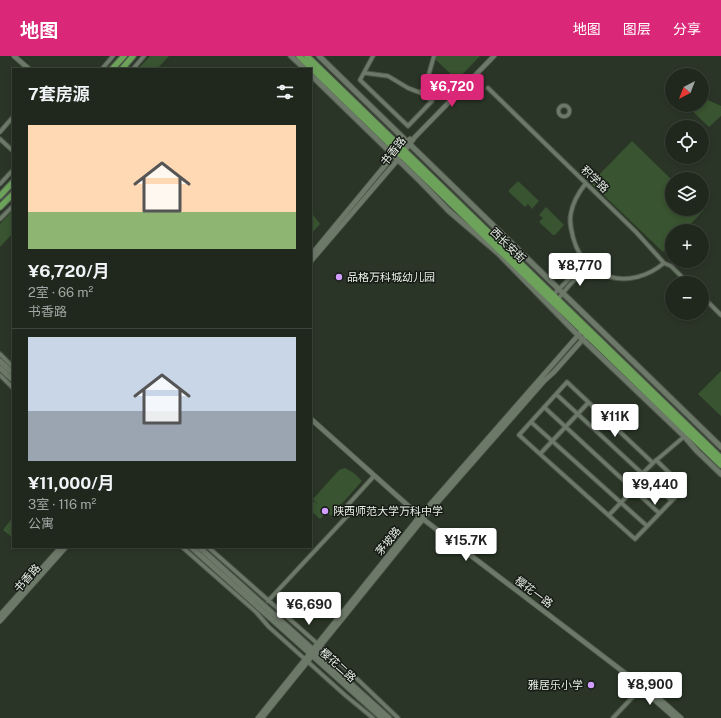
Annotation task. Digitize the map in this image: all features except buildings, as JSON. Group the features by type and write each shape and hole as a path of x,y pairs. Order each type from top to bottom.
{"main road":[{"path":"113,68 124,56"},
{"path":"123,68 133,56"},
{"path":"291,56 304,68"},
{"name":"西长安街","path":"299,56 311,68"},
{"name":"西长安街","path":"307,56 400,153 556,297 584,333 721,458"},
{"path":"319,56 721,447"},
{"name":"西长安街","path":"312,68 584,333 686,435 721,465"},
{"path":"312,76 400,153"},
{"path":"0,196 12,183"},
{"path":"0,207 12,195"},
{"path":"0,361 12,372"},
{"path":"0,368 12,379"},
{"path":"686,435 697,451 721,474"},
{"name":"樱花二路","path":"192,548 388,718"},
{"name":"樱花二路","path":"200,548 382,718"}],"street":[{"path":"14,56 27,68"},
{"path":"103,68 113,56"},
{"path":"134,68 144,56"},
{"path":"365,73 388,76 408,88 421,93 432,101 408,126 360,80 374,56"},
{"path":"421,93 428,77 434,56"},
{"name":"书香路","path":"312,254 400,153 490,56"},
{"name":"书香路","path":"409,143 494,56"},
{"name":"积学路","path":"488,88 636,232 664,263 671,266 681,276"},
{"path":"0,132 12,118"},
{"path":"0,139 12,150"},
{"name":"书香路","path":"312,260 400,153"},
{"path":"0,184 12,171"},
{"path":"586,183 576,197 570,223 575,246 584,259 593,268 604,275"},
{"path":"0,219 12,207"},
{"path":"556,297 558,290 578,270 584,259"},
{"path":"556,297 562,294 585,272 595,270 604,275 619,279 634,279 650,273 664,263"},
{"path":"709,303 721,315"},
{"name":"茅坡路","path":"258,718 319,645 421,517 570,345 584,333"},
{"name":"茅坡路","path":"421,517 545,380 554,372 574,349 584,333"},
{"path":"570,345 574,349"},
{"path":"0,354 12,365"},
{"path":"0,375 12,387"},
{"path":"567,382 588,402 654,462 682,484 682,490 635,539 519,435 567,382"},
{"path":"556,394 671,500"},
{"path":"540,454 588,402"},
{"path":"544,407 659,513"},
{"name":"樱花一路","path":"312,420 421,517 681,718"},
{"path":"531,422 647,526"},
{"path":"609,515 633,490 642,474 686,435"},
{"path":"268,601 350,513 345,508 374,476"},
{"name":"书香路","path":"0,615 60,548"},
{"name":"书香路","path":"0,621 65,548"},
{"path":"183,548 256,612 269,627 373,718"},
{"path":"209,548 354,676 398,718"},
{"name":"茅坡路","path":"262,718 306,660"},
{"path":"613,718 641,686"},
{"name":"樱花一路","path":"641,686 675,718"}],"green space":[{"path":"150,56 169,56 158,68 139,68"},
{"path":"434,56 480,56 457,80 436,60"},
{"path":"709,100 721,106 721,116 709,127 709,120 702,120 693,112 709,112"},
{"path":"632,141 665,173 665,216 698,216 691,224 665,224 665,250 663,252 591,183"},
{"path":"518,181 539,201 532,209 528,204 525,207 509,192 509,190"},
{"path":"546,207 564,225 555,235 553,235 539,222 543,218 539,215"},
{"path":"12,211 12,234 0,247 0,224"},
{"path":"312,213 320,224 312,233"},
{"path":"721,371 721,416 698,394"},
{"path":"345,468 354,473 362,481 331,516 327,512 320,519 312,512 312,504 314,501 320,506 313,499 339,470"},
{"path":"12,518 12,537 3,530"}],"place":[{"name":"品格万科城幼儿园","path":"339,277"},
{"name":"陕西师范大学万科中学","path":"325,511"},
{"name":"雅居乐小学","path":"591,685"}]}
